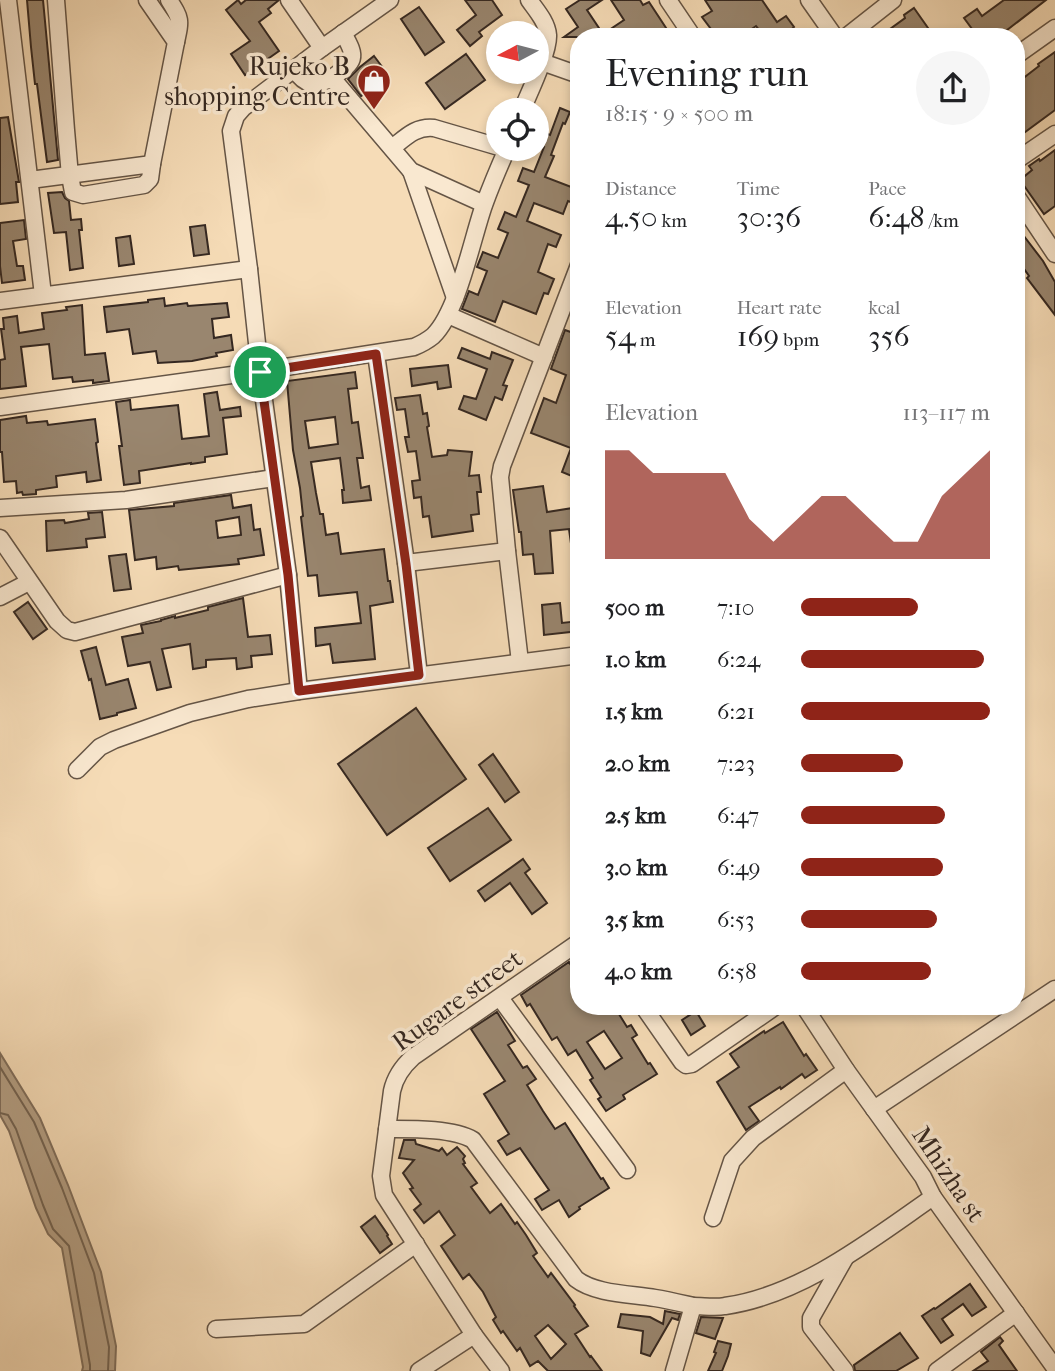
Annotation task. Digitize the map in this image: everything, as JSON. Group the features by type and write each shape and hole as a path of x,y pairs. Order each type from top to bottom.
{"street":[{"path":"8,0 8,83 30,180 43,295"},
{"path":"57,0 70,176"},
{"path":"147,0 176,42"},
{"path":"30,180 152,164 180,19 169,0"},
{"path":"289,0 322,48"},
{"path":"299,691 288,575 231,131 236,116 243,108 390,0"},
{"path":"529,0 544,21"},
{"path":"668,0 687,28"},
{"path":"809,0 829,28"},
{"path":"857,28 893,0"},
{"path":"1025,49 1055,28"},
{"path":"294,69 300,79 321,84 350,65 352,49 343,33"},
{"path":"550,65 570,72"},
{"path":"332,78 411,171 455,298"},
{"path":"392,148 425,127 486,144"},
{"path":"1025,155 1055,134"},
{"path":"0,407 260,372 376,354 423,343 435,334 448,315 500,161"},
{"path":"411,171 484,204"},
{"path":"1025,206 1050,235 1055,254"},
{"path":"0,301 249,268"},
{"path":"520,662 500,477 570,289"},
{"path":"448,315 544,357"},
{"path":"376,354 419,675"},
{"path":"0,508 126,500 274,478"},
{"path":"0,538 57,621 67,631 75,632 288,575"},
{"path":"406,564 507,551"},
{"path":"0,597 29,582"},
{"path":"77,769 100,747 107,744 190,713 248,699 570,656"},
{"name":"Rugare street","path":"501,1371 474,1335 391,1209 382,1188 381,1176 394,1081 407,1062 420,1052 570,948"},
{"path":"1025,1012 1054,993"},
{"path":"500,998 627,1170"},
{"path":"649,1015 686,1065 692,1065 763,1015"},
{"name":"Mhizha st","path":"810,1015 923,1177 933,1197 1054,1366"},
{"path":"874,1109 1020,1015"},
{"path":"713,1218 732,1161 753,1138 846,1070"},
{"path":"387,1129 456,1134 473,1140 576,1279 583,1284 693,1306 726,1306 786,1288 845,1258 933,1197"},
{"path":"216,1329 304,1324 416,1244"},
{"path":"845,1258 810,1324 845,1371"},
{"path":"674,1371 693,1306"},
{"path":"937,1371 1016,1313"},
{"path":"419,1371 474,1335"}],"water":[{"path":"0,1053 40,1118 101,1272 116,1346 115,1371 82,1371 62,1248 48,1234 9,1131 0,1115"}],"building":[{"path":"27,0 43,0 58,160 47,162 35,84"},
{"path":"238,0 241,4 246,0 279,0 268,9 271,13 259,22 279,51 245,75 231,54 250,41 226,10"},
{"path":"465,0 492,0 502,15 494,21 486,21 486,27 479,32 482,36 470,46 457,30 476,15"},
{"path":"580,0 602,0 587,10 599,28 577,28 566,9"},
{"path":"611,0 640,0 643,5 649,2 666,28 612,28 624,20"},
{"path":"705,0 762,0 777,22 786,16 794,27 710,28 702,17 712,11"},
{"path":"1004,0 1046,0 1010,28 971,28 964,18 977,9 982,16"},
{"path":"419,7 444,42 425,55 401,19"},
{"path":"914,8 928,28 891,28 905,18 904,15"},
{"path":"1055,52 1055,110 1025,132 1025,77 1039,66 1038,64"},
{"path":"466,54 485,80 445,109 426,83"},
{"path":"374,56 389,76 361,96 348,79"},
{"path":"560,108 570,112 565,124 563,123 545,177 570,187 570,202 563,214 534,203 527,221 561,235 556,247 548,244 538,272 554,279 548,294 544,293 536,314 503,301 495,322 462,309 469,291 478,295 487,271 477,267 483,252 498,258 508,233 498,229 505,212 516,217 529,185 518,181 523,168 534,172 538,161 549,161 549,135"},
{"path":"8,117 19,182 16,182 18,202 0,204 0,118"},
{"path":"1055,150 1055,206 1044,214 1025,187 1025,176 1032,170 1029,166 1039,159 1040,161"},
{"path":"62,192 69,201 71,220 81,219 82,230 79,230 83,268 70,270 66,232 54,233 48,193"},
{"path":"24,220 26,239 13,241 17,266 23,266 25,280 2,283 0,223"},
{"path":"205,225 209,254 194,256 190,227"},
{"path":"130,236 134,264 119,266 116,238"},
{"path":"1025,237 1055,282 1055,315 1027,278 1029,276 1025,270"},
{"path":"164,298 165,306 227,303 229,317 212,319 214,338 231,335 233,350 192,361 158,363 156,351 133,354 129,329 107,332 104,307"},
{"path":"82,305 85,355 105,353 109,381 73,382 72,377 53,379 49,344 21,347 26,386 0,389 0,360 5,359 1,329 4,329 3,318 17,316 19,333 44,329 42,313"},
{"path":"565,330 570,332 570,448 531,433 544,398 556,403 566,375 551,369"},
{"path":"462,348 490,359 492,352 513,360 503,385 507,386 502,400 495,397 486,420 459,409 464,396 476,399 487,369 458,358"},
{"path":"448,365 451,387 438,389 437,382 412,386 410,369"},
{"path":"355,372 357,388 348,389 352,423 358,422 363,458 357,458 361,488 369,486 371,500 343,503 340,458 311,462 326,535 338,533 341,554 384,549 393,602 370,606 375,659 333,663 330,644 316,646 315,628 361,623 357,592 319,596 317,575 308,576 287,381","holes":["335,417 338,444 309,448 305,421"]},
{"path":"217,392 220,410 240,407 241,416 223,418 227,454 205,457 205,462 139,471 140,483 124,485 116,402 130,400 131,410 178,405 182,439 209,436 204,394"},
{"path":"420,395 423,414 427,413 432,457 447,455 448,450 472,452 469,476 479,475 481,492 477,492 479,514 471,515 473,531 432,537 429,516 423,517 421,497 414,498 412,481 420,480 416,451 408,452 405,409 397,410 395,398"},
{"path":"26,416 27,423 47,421 48,425 95,419 101,480 87,482 86,472 56,476 57,487 23,495 22,492 17,493 16,481 4,482 0,420"},
{"path":"570,451 570,475 562,472"},
{"path":"543,486 547,512 570,508 570,536 569,529 550,531 553,573 535,574 533,554 523,555 513,490"},
{"path":"231,495 233,508 251,505 254,530 260,529 264,555 238,559 239,564 179,570 178,566 157,569 156,557 135,560 129,510 174,506 174,503","holes":["239,517 241,535 218,538 216,521"]},
{"path":"102,512 105,537 86,539 87,547 47,551 46,521 64,520 65,523 89,519 88,513"},
{"path":"126,554 131,589 114,591 109,556"},
{"path":"243,598 248,637 270,635 272,654 251,656 252,667 237,669 236,658 206,660 206,667 193,669 190,644 162,649 171,687 157,690 150,662 128,666 122,637 143,633 141,625 208,610 208,607"},
{"path":"28,602 47,629 33,639 14,612"},
{"path":"560,603 562,623 570,622 570,632 544,635 542,605"},
{"path":"96,647 106,685 128,679 136,708 100,719 81,651"},
{"path":"416,708 466,779 387,835 338,764"},
{"path":"493,754 519,792 505,802 479,765"},
{"path":"488,808 511,840 450,881 428,848"},
{"path":"523,859 530,869 525,873 547,903 532,914 510,883 485,901 478,891"},
{"path":"569,962 570,1015 620,1015 627,1027 631,1025 637,1035 632,1038 657,1074 623,1095 625,1099 606,1111 590,1080 593,1078 576,1050 568,1055 557,1037 552,1040 530,1004 527,1006 521,995","holes":["604,1031 622,1058 605,1069 587,1042"]},
{"path":"497,1012 515,1041 508,1045 523,1068 527,1066 536,1079 527,1085 543,1111 555,1129 565,1123 609,1188 579,1207 580,1209 569,1217 559,1200 542,1210 535,1199 549,1190 520,1148 507,1155 498,1141 509,1134 484,1094 505,1081 471,1029"},
{"path":"690,1015 698,1015 705,1026 691,1035 682,1020"},
{"path":"783,1022 804,1056 806,1054 817,1070 805,1078 802,1074 749,1107 759,1121 746,1130 717,1082 739,1067 730,1054 764,1031 765,1033"},
{"path":"404,1140 415,1140 416,1144 439,1151 442,1148 447,1155 457,1147 465,1156 463,1164 477,1183 471,1187 490,1213 501,1204 526,1235 537,1253 533,1256 548,1277 551,1273 575,1305 588,1326 575,1334 602,1371 548,1371 538,1361 530,1366 520,1348 517,1351 503,1331 501,1333 483,1292 469,1274 463,1279 441,1246 455,1235 439,1211 424,1223 414,1210 421,1204 403,1173 414,1160 399,1158","holes":["548,1325 566,1344 551,1359 535,1336"]},
{"path":"375,1216 392,1244 380,1253 361,1227"},
{"path":"970,1284 986,1307 972,1316 963,1304 942,1319 953,1335 941,1343 922,1316"},
{"path":"665,1311 680,1314 678,1320 672,1318 650,1356 641,1353 643,1331 618,1327 621,1314 650,1317 663,1324"},
{"path":"701,1317 723,1318 715,1339 696,1333"},
{"path":"900,1333 918,1358 896,1371 855,1371 854,1365"},
{"path":"1000,1337 1003,1341 999,1345 1017,1371 973,1371 988,1361 981,1352"},
{"path":"718,1341 731,1344 728,1356 722,1371 708,1371 716,1353 714,1352"}],"place":[{"name":"Rujeko B shopping Centre","path":"374,111"}],"route":[{"path":"376,354 419,675 299,691 288,575 260,372 376,354"}]}
